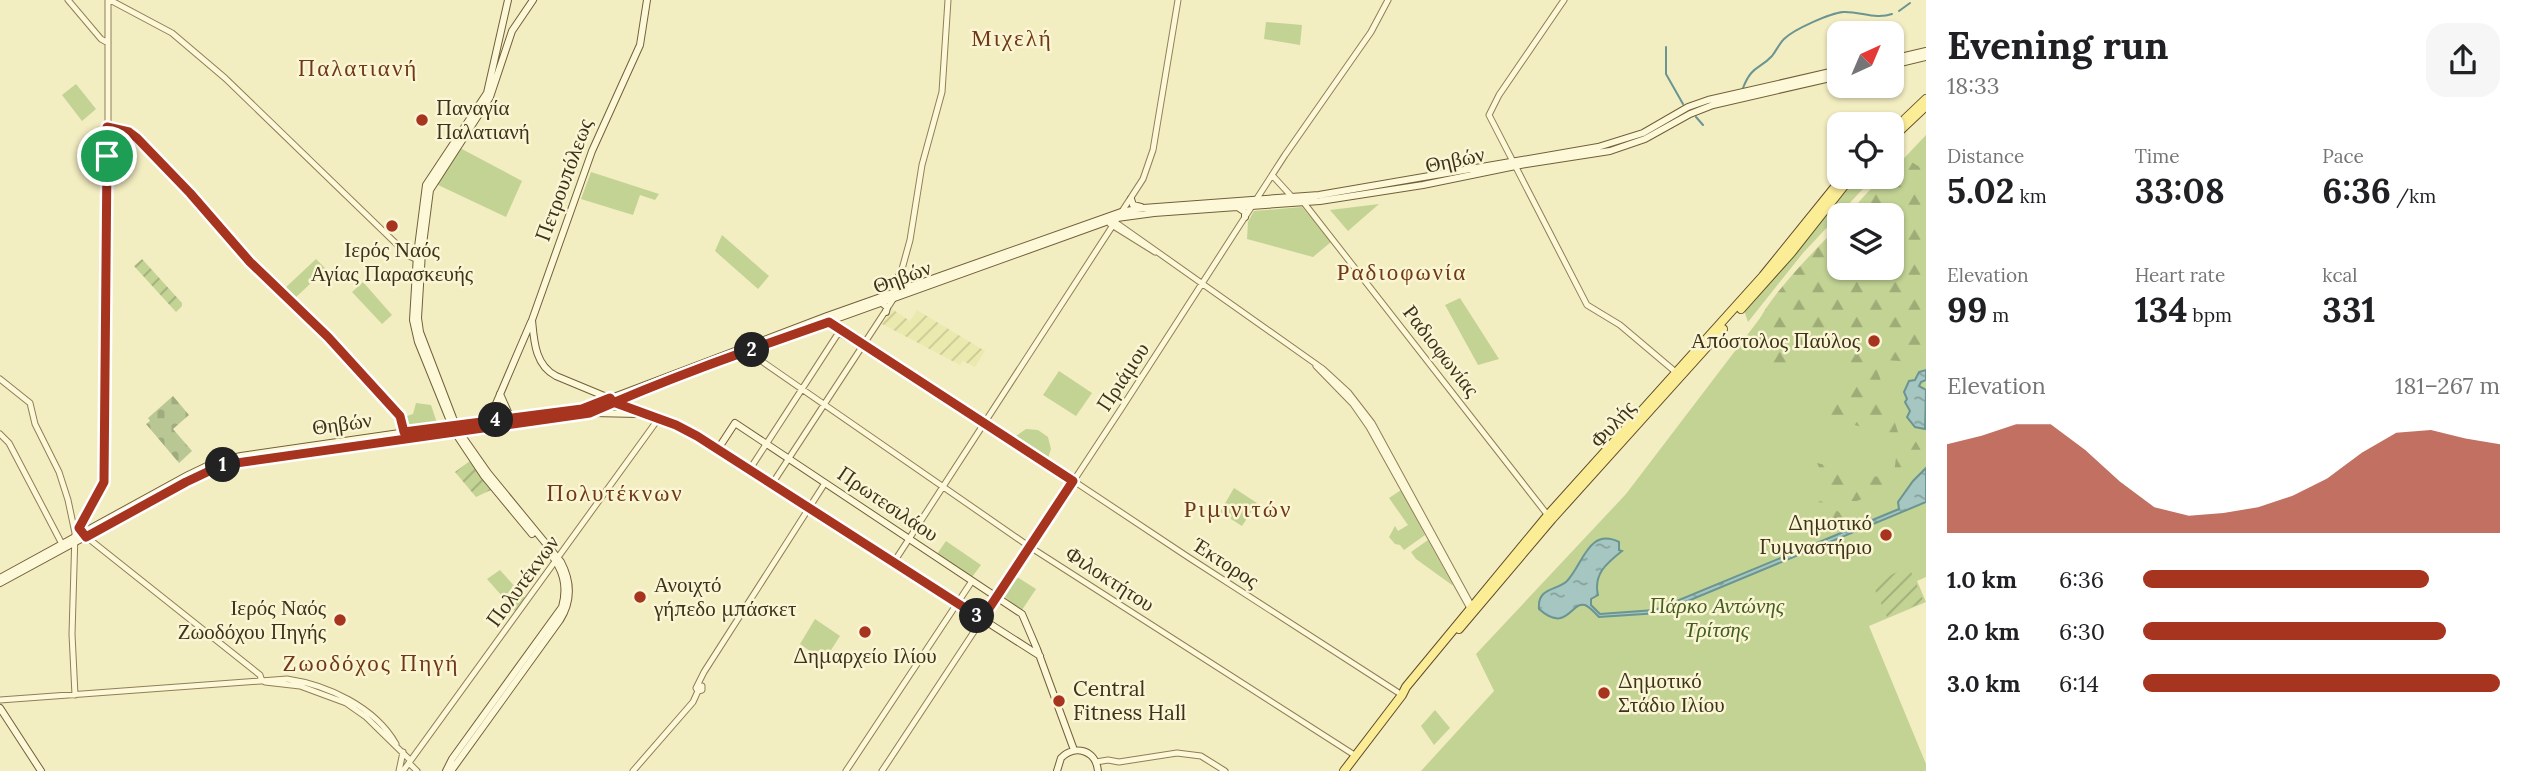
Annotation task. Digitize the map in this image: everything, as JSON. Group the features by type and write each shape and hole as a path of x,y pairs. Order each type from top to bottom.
{"main road":[{"path":"451,771 563,615 569,600 566,570 455,428 420,332 418,318 426,185 486,93 508,0"},
{"name":"Πετρουπόλεως","path":"489,420 532,320 598,135 640,45 647,0"},
{"path":"420,258 432,185 490,97 512,31 531,3"},
{"path":"1904,56 1926,51"},
{"path":"1904,62 1926,57"},
{"name":"Θηβών","path":"0,580 222,465 455,428 590,413 611,400 826,320 1143,208 1304,203 1402,189 1616,142 1643,133 1688,107 1708,100 1827,73"},
{"name":"Θηβών","path":"0,580 188,475 219,461 404,432 455,428 489,420 512,421 582,409 637,393 826,320 880,303 914,286 1113,219 1145,214 1237,208 1253,203 1617,149 1645,139 1690,114 1713,105 1827,79"},
{"path":"1904,120 1926,99"},
{"path":"1904,130 1926,106"},
{"path":"1922,122 1926,113"},
{"name":"Φυλής","path":"1344,771 1406,687 1550,517 1763,276 1833,189"},
{"name":"Φυλής","path":"1678,374 1775,272 1841,189"},
{"path":"1131,199 1135,206 1143,208"},
{"path":"1237,208 1243,210 1245,218"},
{"path":"899,276 903,284 914,286"},
{"path":"880,303 887,307 886,312"},
{"path":"532,320 536,350 550,372 687,430 1040,656 1074,750"},
{"path":"635,410 633,399 637,393"},
{"path":"500,394 512,421"},
{"path":"590,413 656,417"},
{"name":"Πρωτεσιλάου","path":"718,449 735,423 1022,614 1040,656"},
{"path":"446,771 454,755 558,614 564,600 565,588 558,560"},
{"path":"0,708 38,771"},
{"path":"0,716 38,771"},
{"path":"1057,771 1061,758 1074,750 1088,753 1097,762 1098,771"}],"street":[{"path":"68,0 101,39 108,43"},
{"path":"75,695 72,644 79,528 104,482 109,0 172,33 225,78 405,251 420,258"},
{"path":"772,484 895,295 910,240 924,159 942,92 948,0"},
{"path":"894,562 969,449 1113,219 1131,199 1145,175 1153,153 1178,0"},
{"name":"Πριάμου","path":"882,771 1202,285 1253,203 1371,32 1388,0"},
{"path":"1564,0 1489,112 1584,300 1590,308 1619,324 1678,374"},
{"path":"107,127 134,135 170,171 244,256 328,337 400,416 404,432"},
{"path":"1272,175 1293,198"},
{"name":"Ραδιοφωνίας","path":"1304,203 1550,517"},
{"path":"1113,219 1202,285 1324,369 1338,382 1366,414 1473,609"},
{"name":"Έκτορος","path":"826,320 1402,695"},
{"path":"750,469 840,331"},
{"name":"Φιλοκτήτου","path":"747,351 1030,547 1356,755"},
{"path":"0,379 30,402 35,424 62,481 79,538 260,675 262,681"},
{"name":"Πολυτέκνων","path":"401,771 406,759 558,560 656,417"},
{"path":"0,434 9,443 62,544"},
{"path":"633,771 693,702 704,671 825,483"},
{"path":"846,771 972,581"},
{"path":"0,700 262,681 306,687 346,703 366,717 396,744 416,771"},
{"path":"1097,762 1177,753 1201,756 1225,771"}],"green space":[{"path":"1266,22 1302,25 1300,45 1264,39"},
{"path":"76,84 96,109 82,121 62,95"},
{"name":"Πάρκο Αντώνης Τρίτσης","path":"1926,135 1926,577 1917,581 1926,602 1869,626 1926,764 1926,771 1421,771 1494,691 1476,654 1626,494 1780,292 1827,273 1827,280 1904,280 1904,203 1862,203 1875,189 1904,189 1904,158"},
{"path":"460,148 522,181 506,217 436,184"},
{"path":"1926,160 1926,354 1913,362 1886,360 1878,372 1899,435 1904,438 1909,453 1919,436 1926,438 1926,467 1914,466 1908,475 1897,478 1897,483 1890,486 1888,491 1885,489 1857,501 1845,501 1844,493 1851,490 1828,486 1817,463 1889,478 1894,473 1899,436 1822,417 1833,395 1853,377 1854,373 1841,368 1848,358 1838,349 1809,335 1802,346 1801,359 1781,374 1773,375 1756,341 1757,325 1776,295 1827,238 1827,280 1904,280 1904,203 1858,203 1872,189 1904,189 1904,165 1910,161 1918,166"},
{"path":"591,172 659,194 655,200 640,195 633,215 581,199"},
{"path":"1845,189 1863,189 1850,203 1833,203"},
{"path":"1379,204 1348,231 1330,210"},
{"path":"1302,207 1331,242 1313,257 1247,239 1248,222 1254,211"},
{"path":"1827,211 1827,227 1748,322 1744,310"},
{"path":"722,235 769,276 758,289 715,251"},
{"path":"142,259 182,303 176,312 134,266"},
{"path":"316,259 326,269 294,299 276,285 279,283 284,289"},
{"path":"363,282 392,315 382,324 352,292"},
{"path":"1460,298 1499,359 1478,365 1445,305"},
{"path":"892,309 910,321 917,310 985,351 975,367 963,361 960,365 882,324"},
{"path":"1059,371 1092,393 1076,416 1043,395"},
{"path":"173,396 189,415 173,429 192,451 179,463 146,424 150,421 148,418"},
{"path":"416,403 431,405 437,423 407,428 404,417 413,414"},
{"path":"1026,429 1038,430 1048,437 1051,449 1047,461 1013,438"},
{"path":"470,461 491,490 476,497 455,472"},
{"path":"1234,488 1257,503 1242,526 1220,512"},
{"path":"1401,490 1425,535 1404,550 1389,537 1395,526 1398,531 1408,525 1389,498"},
{"path":"1821,501 1841,513 1863,518 1865,521 1832,532 1818,502"},
{"path":"1428,540 1453,585 1416,559 1411,552"},
{"path":"946,541 981,565 972,577 937,554"},
{"path":"1909,567 1924,602 1887,617 1872,583"},
{"path":"500,570 526,599 516,612 487,579"},
{"path":"1014,575 1036,589 1022,610 1001,594"},
{"path":"815,619 840,636 824,661 800,644"},
{"path":"1435,710 1450,728 1434,745 1421,726"}],"water":[{"path":"1926,370 1926,380 1919,386 1926,390 1925,429 1915,427 1907,417 1910,411 1904,392 1909,381 1915,380 1919,372"},
{"path":"1926,468 1926,502 1659,613 1599,617 1587,606 1580,605 1562,618 1556,618 1539,609 1544,593 1567,581 1588,550 1600,539 1619,542 1619,550 1622,551 1599,575 1598,595 1591,599 1591,605 1600,614 1655,610 1899,509 1898,502"}],"waterway":[{"path":"1899,11 1910,3"},
{"path":"1743,88 1750,75 1772,56 1784,39 1804,26 1843,12 1880,16 1892,14"},
{"path":"1666,47 1666,74 1683,104"},
{"path":"1696,117 1703,125"}],"place":[{"name":"Παναγία Παλατιανή","path":"422,120"},
{"name":"Ιερός Ναός Αγίας Παρασκευής","path":"392,226"},
{"name":"Απόστολος Παύλος","path":"1874,341"},
{"name":"Δημοτικό Γυμναστήριο","path":"1886,535"},
{"name":"Ανοιχτό γήπεδο μπάσκετ","path":"640,597"},
{"name":"Ιερός Ναός Ζωοδόχου Πηγής","path":"340,620"},
{"name":"Δημαρχείο Ιλίου","path":"865,632"},
{"name":"Δημοτικό Στάδιο Ιλίου","path":"1604,693"},
{"name":"Central Fitness Hall","path":"1059,701"}],"district":[{"name":"Μιχελή","path":"1012,38"},
{"name":"Παλατιανή","path":"358,68"},
{"name":"Ραδιοφωνία","path":"1402,272"},
{"name":"Πολυτέκνων","path":"615,493"},
{"name":"Ριμινιτών","path":"1238,509"},
{"name":"Ζωοδόχος Πηγή","path":"371,663"}],"route":[{"path":"107,156 104,482 79,528 86,537 222,465 590,413 613,402 683,374 829,322 1073,481 982,619 697,436 676,425 613,402 610,398 582,409 404,432 400,416 328,337 250,262 190,193 137,138 129,132 107,127 107,156"}]}
